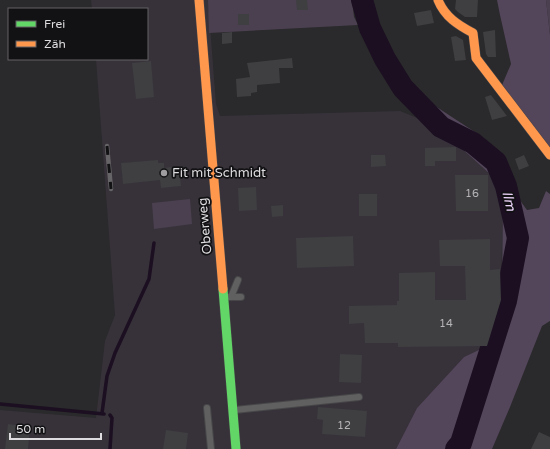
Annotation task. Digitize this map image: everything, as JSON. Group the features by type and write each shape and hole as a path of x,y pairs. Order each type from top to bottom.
{"street":[{"name":"Oberweg","path":"199,0 228,297 236,449"},
{"path":"438,0 443,12 450,19 473,33 476,58 550,155"}],"lane":[{"path":"228,297 238,280"},
{"path":"228,297 241,296"},
{"path":"233,410 359,397"},
{"path":"206,408 211,449"}],"shaded area":[{"path":"91,0 208,0 216,104 220,116 400,111 437,126 503,186 501,299 487,346 464,357 417,408 396,449 0,449 0,410 96,418 105,341 115,315 96,60 148,60 148,8 92,8"},
{"path":"208,0 352,0 354,17 358,25 209,33"},
{"path":"497,0 546,0 550,35 550,149 502,85 511,64"},
{"path":"546,0 550,0 550,35"},
{"path":"426,100 484,138 515,182 519,199 527,210 539,208 546,191 550,194 550,321 542,326 492,449 396,449 417,408 464,357 487,346 502,293 503,186 437,126"},
{"path":"190,199 192,224 154,229 152,203"}],"building":[{"path":"296,0 307,0 308,10 297,10"},
{"path":"456,0 478,0 477,17 465,17 458,12 455,9"},
{"path":"431,10 434,23 417,26 414,13"},
{"path":"238,14 249,14 249,25 238,25"},
{"path":"495,30 496,57 488,57 486,54 483,32"},
{"path":"232,32 232,43 222,44 222,33"},
{"path":"456,36 463,40 466,60 455,61 451,37"},
{"path":"292,58 293,68 279,68 280,83 257,85 257,92 251,93 251,96 237,97 236,79 250,77 247,63"},
{"path":"151,61 154,97 136,99 132,63"},
{"path":"491,95 507,116 492,120 485,97"},
{"path":"456,147 456,161 435,161 435,166 425,166 425,148"},
{"path":"371,155 385,155 386,166 371,167"},
{"path":"524,155 529,166 519,170 515,159"},
{"path":"158,160 158,163 164,163 164,168 179,166 181,186 161,188 160,180 123,184 121,163"},
{"path":"455,175 488,175 488,211 456,211"},
{"path":"256,187 257,210 239,211 238,188"},
{"path":"359,194 377,194 377,216 359,216"},
{"path":"283,205 283,216 272,217 271,206"},
{"path":"353,236 354,266 297,268 296,238"},
{"path":"490,239 490,270 500,269 501,300 487,346 398,347 398,343 365,343 364,323 349,324 349,306 397,305 397,301 399,301 399,273 435,272 435,300 466,300 465,266 440,266 439,240"},
{"path":"340,354 362,355 361,383 339,382"},
{"path":"318,407 367,411 365,437 322,434 323,420 317,419"},
{"path":"8,424 30,427 28,449 5,449"},
{"path":"166,430 188,433 186,449 163,449"},
{"path":"539,432 550,437 550,449 531,449"}],"waterway":[{"name":"Ilm","path":"362,0 370,28 385,59 403,88 441,127 473,143 496,162 506,186 518,238 506,301 461,443 456,449"},
{"path":"102,413 107,376 115,353 149,279 154,243"},
{"path":"0,404 104,414"},
{"path":"110,415 112,418 110,449"}],"railway":[{"path":"107,146 111,189"}],"traffic: fast":[{"path":"223,289 236,449"}],"traffic: slow":[{"path":"199,0 223,289"},
{"path":"438,0 444,11 452,20 473,33 476,58 550,155"}],"place":[{"name":"Fit mit Schmidt","path":"164,173"}]}
